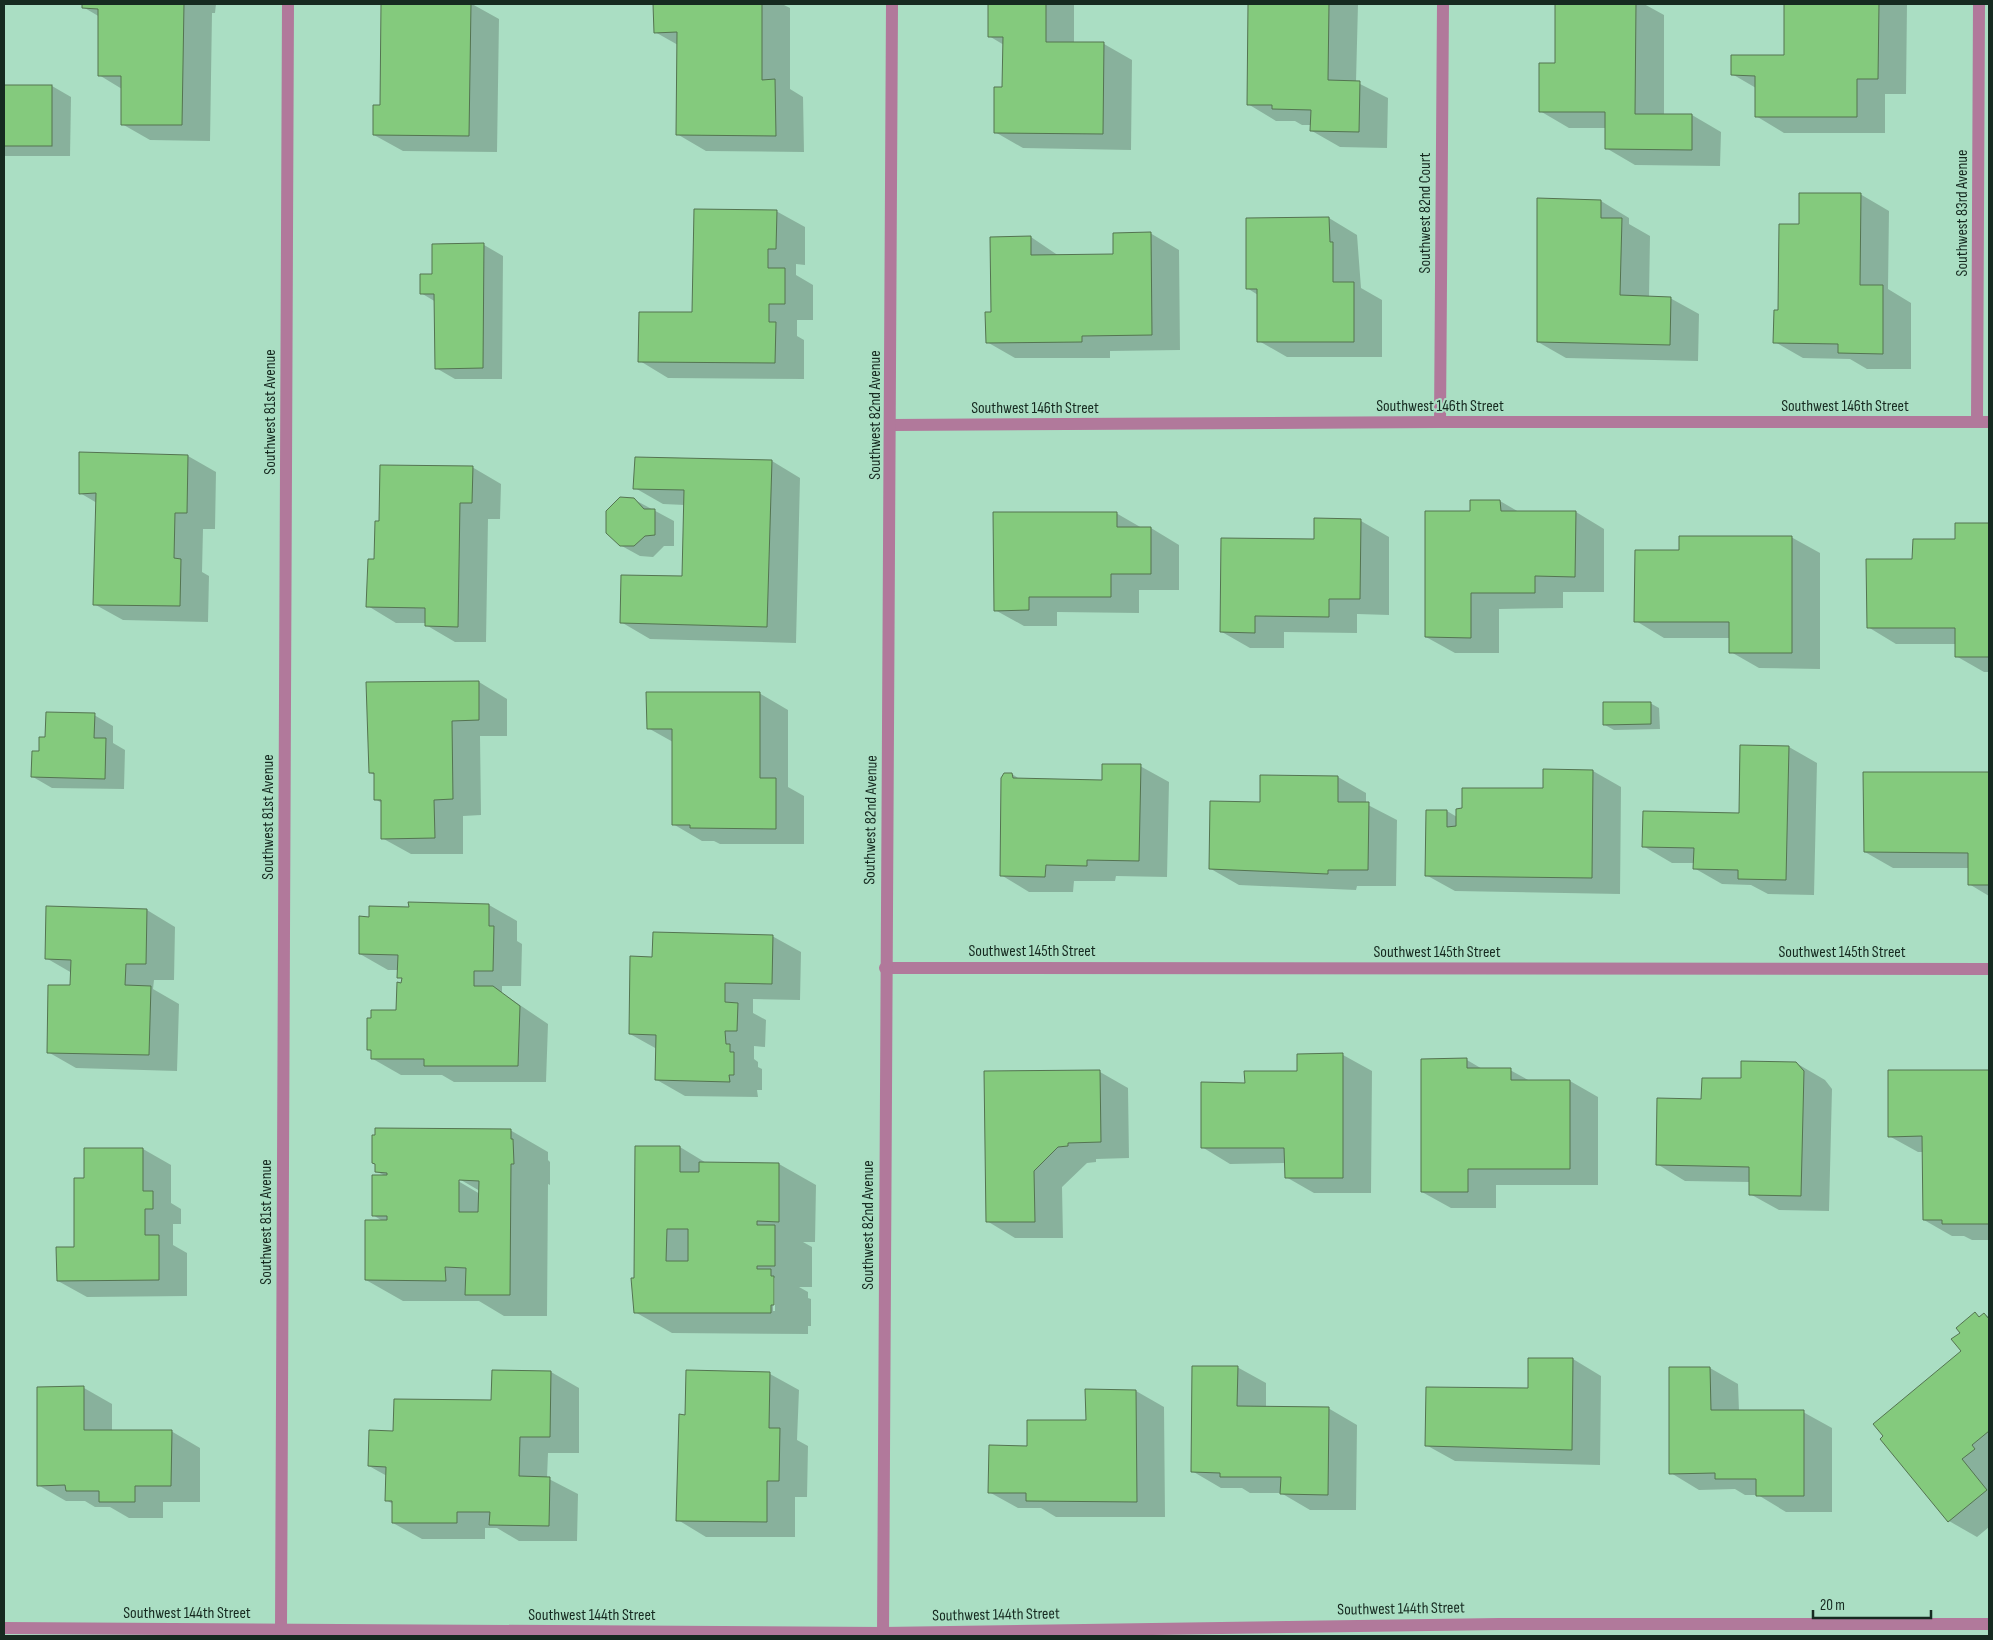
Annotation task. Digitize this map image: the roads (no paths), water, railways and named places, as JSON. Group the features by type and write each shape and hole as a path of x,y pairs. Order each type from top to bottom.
{"street":[{"name":"Southwest 81st Avenue","path":"281,1630 288,4"},
{"name":"Southwest 82nd Avenue","path":"883,1635 892,4"},
{"name":"Southwest 82nd Court","path":"1440,422 1443,4"},
{"name":"Southwest 83rd Avenue","path":"1979,4 1983,422"},
{"name":"Southwest 146th Street","path":"891,425 1983,422"},
{"name":"Southwest 145th Street","path":"886,968 1989,969"},
{"name":"Southwest 144th Street","path":"4,1628 883,1635 1989,1624"}]}
